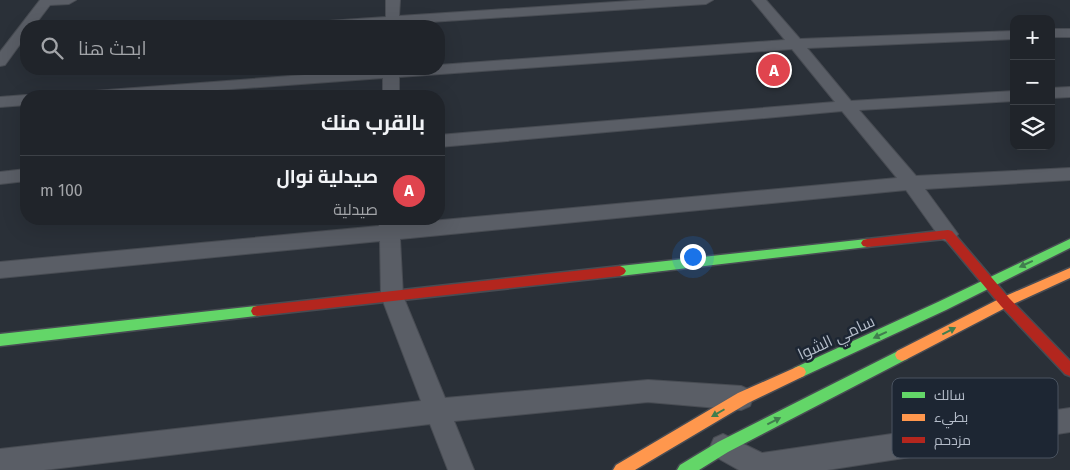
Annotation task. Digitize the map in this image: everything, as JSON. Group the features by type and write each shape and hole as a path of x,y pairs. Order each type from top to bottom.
{"street":[{"path":"32,20 46,1 70,0"},
{"path":"392,0 393,20"},
{"path":"445,20 706,0"},
{"path":"759,0 845,106 911,183 948,234 987,282 1005,302 1061,347 1070,370"},
{"path":"1055,33 1070,33"},
{"path":"445,67 795,44 1010,35"},
{"path":"0,62 19,46"},
{"path":"150,90 340,75"},
{"path":"391,75 391,90"},
{"path":"1055,93 1070,92"},
{"path":"445,140 845,106 1010,96"},
{"path":"0,102 20,100"},
{"path":"445,221 911,183 1070,174"},
{"path":"0,178 20,176"},
{"path":"0,270 389,226 392,296 461,470"},
{"path":"0,340 948,234"},
{"name":"سامي الشوا","path":"621,470 743,398 942,306 987,282 1070,243"},
{"path":"685,470 723,447 1005,302 1070,273"},
{"path":"0,462 437,411 648,391 743,398"},
{"path":"723,447 760,467 892,447"}],"traffic: fast":[{"path":"620,271 867,243"},
{"path":"799,372 942,306 1070,243"},
{"path":"0,340 257,311"},
{"path":"685,470 723,447 902,355"}],"traffic: slow":[{"path":"902,355 1005,302 1070,273"},
{"path":"621,470 743,398 799,372"}],"traffic: jam":[{"path":"867,243 948,234 1005,302 1070,370"},
{"path":"257,311 620,271"}],"place":[{"name":"صيدلية نوال","path":"774,70"}]}
